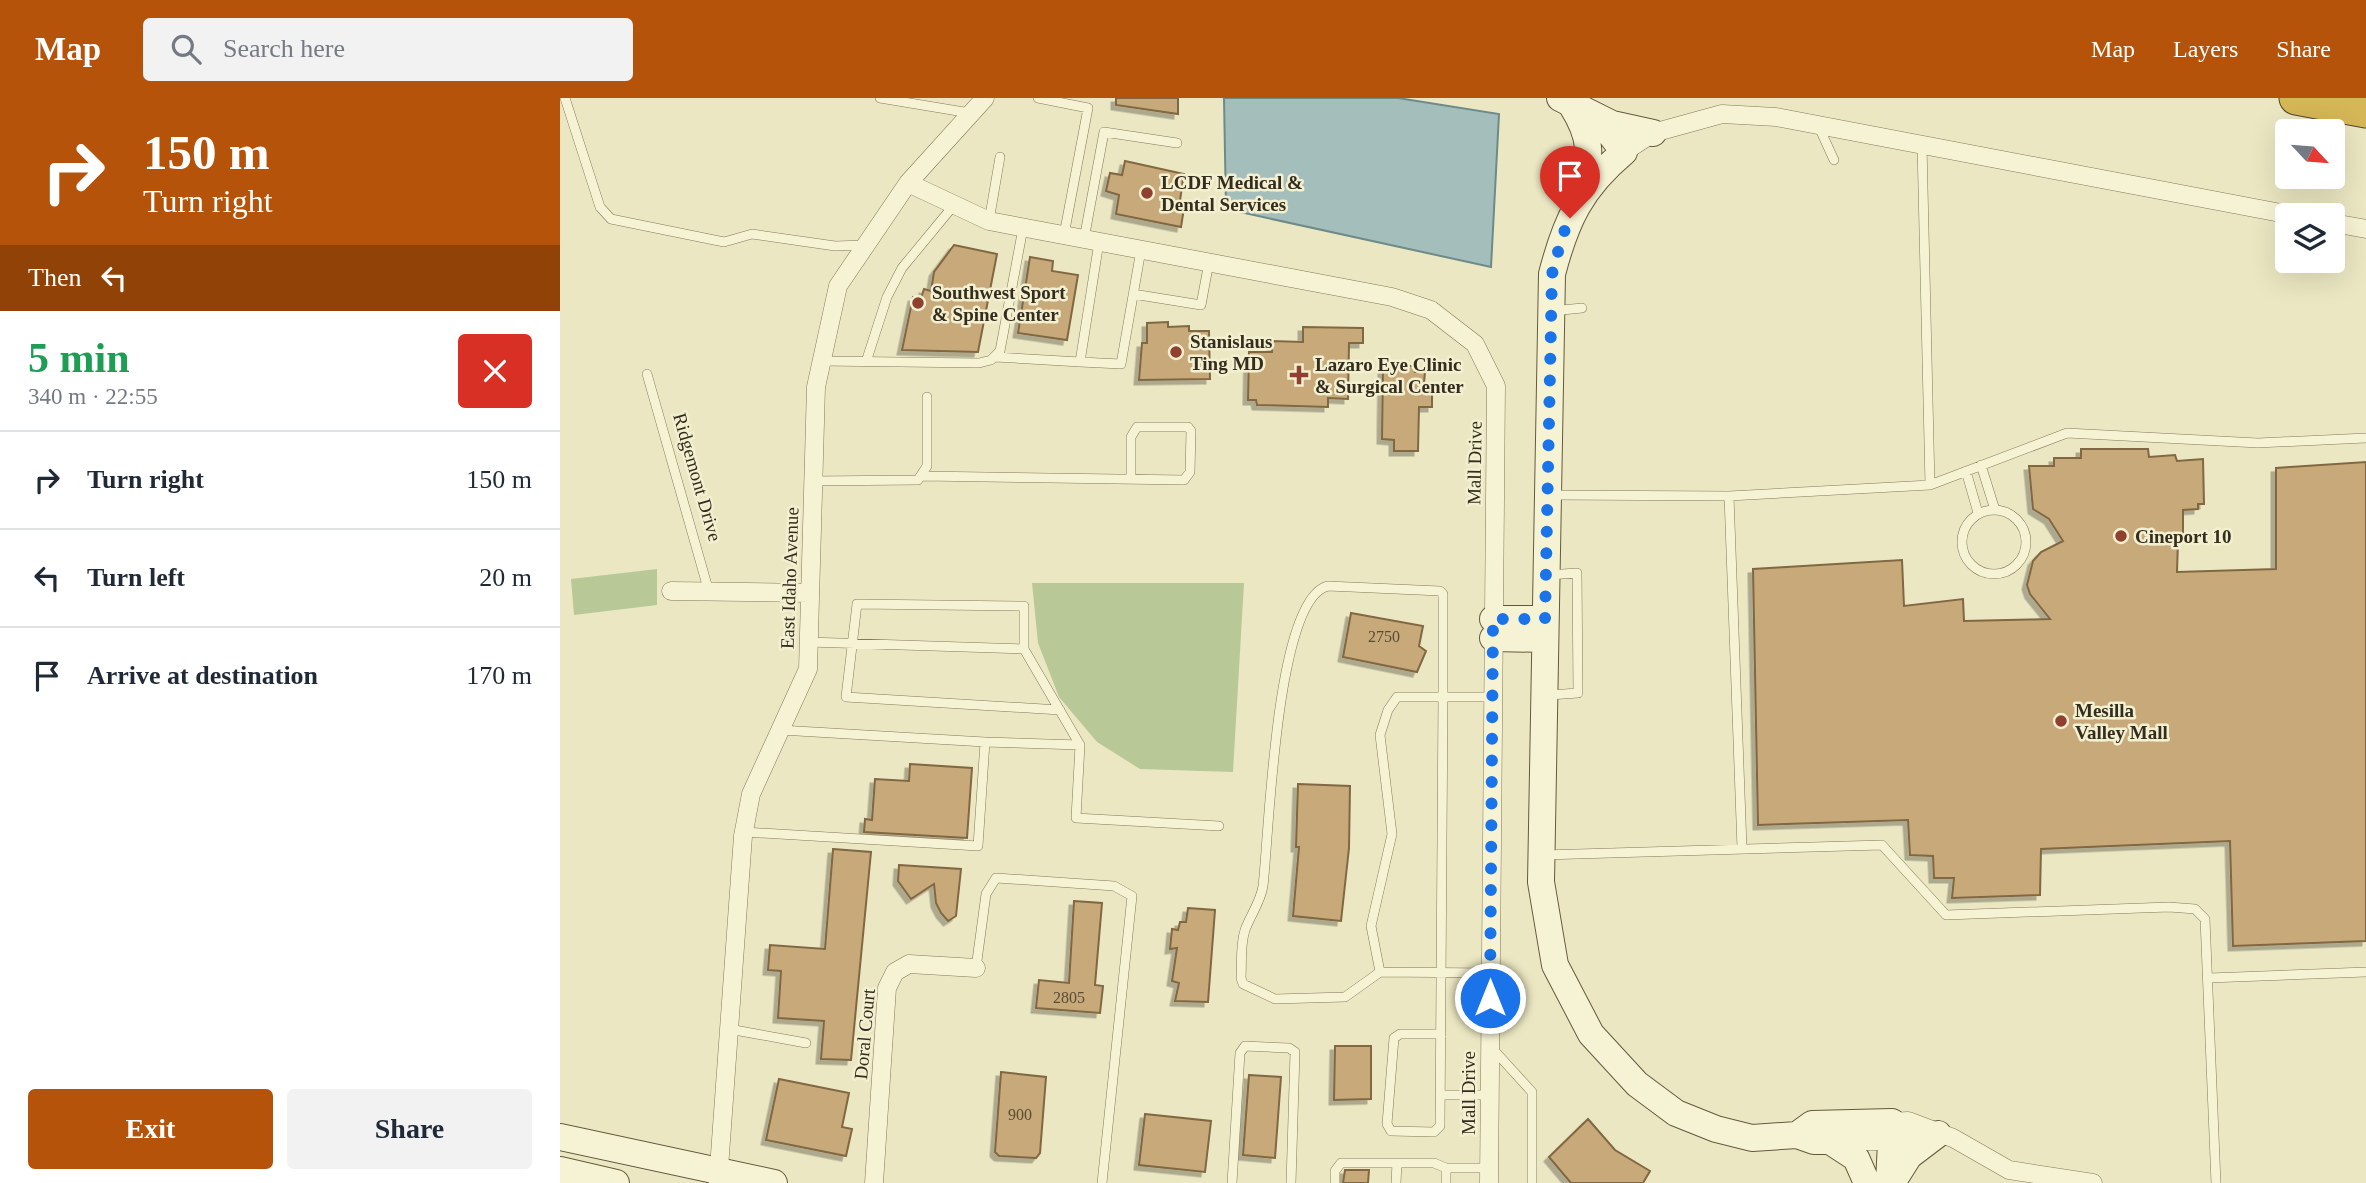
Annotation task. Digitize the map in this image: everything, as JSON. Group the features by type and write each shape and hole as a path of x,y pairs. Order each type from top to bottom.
{"highway":[{"path":"2296,98 2366,111"}],"street":[{"name":"East Idaho Avenue","path":"719,1177 744,832 751,794 807,669 816,387 838,286 908,183 985,98"},
{"path":"1566,102 1592,124 1619,156"},
{"path":"1579,199 1619,156 1653,133 1722,114 1776,117 2275,212"},
{"path":"1592,124 1653,133"},
{"path":"1592,124 1589,163 1579,199 1562,237 1555,261 1550,312 1541,882 1555,965 1591,1034 1637,1084 1676,1114 1716,1129 1752,1138 1797,1135 1814,1141 1830,1141 1881,1132"},
{"name":"Mall Drive","path":"908,183 989,221 1392,297 1431,310 1475,344 1496,386 1489,1175"},
{"path":"2345,225 2366,229"},
{"path":"671,592 809,593"},
{"path":"1493,629 1545,629"},
{"name":"Doral Court","path":"874,1183 887,988 895,972 909,964 976,968"},
{"path":"1797,1135 1812,1124 1881,1132 1938,1134 1972,1147 2009,1170 2093,1183"},
{"path":"1868,1183 1881,1132"},
{"path":"1881,1132 1890,1183"},
{"path":"1890,1183 1909,1156 1938,1134"},
{"path":"560,1137 719,1177 774,1183"},
{"path":"1830,1141 1856,1158 1868,1183"},
{"path":"560,1170 617,1183"}],"lane":[{"path":"565,98 600,207 611,219 724,242 752,234 835,246 866,245"},
{"path":"880,98 972,113"},
{"path":"1038,98 1088,108 1064,235"},
{"path":"1818,125 1834,160"},
{"path":"1080,362 1096,174 1104,132 1177,143"},
{"path":"1922,145 1930,485"},
{"path":"989,221 1000,157"},
{"path":"1076,171 1096,174"},
{"path":"866,362 887,297 902,268 924,238 954,205"},
{"path":"822,361 984,363 995,357 1000,351 1023,228"},
{"path":"995,357 1121,365 1141,250"},
{"path":"1133,294 1201,305 1209,262"},
{"path":"1550,312 1582,308"},
{"name":"Ridgemont Drive","path":"647,374 709,592"},
{"path":"923,476 927,466 927,397"},
{"path":"813,481 913,481 923,476 1184,480 1188,477 1191,431 1188,427 1137,427 1131,436 1131,479"},
{"path":"1547,495 1729,496 1930,485 2067,433 2258,443 2366,438"},
{"path":"1981,465 1995,510"},
{"path":"1966,471 1978,513"},
{"path":"1729,496 1742,848"},
{"path":"1995,510 2010,513 2018,520 2026,540 2019,561 2002,573 1982,571 1966,558 1962,538 1970,520 1978,513 1995,510"},
{"path":"1544,695 1578,693 1577,573 1546,576"},
{"path":"1441,1034 1400,1034 1394,1038 1387,1128 1391,1131 1438,1130 1441,1034 1441,973 1443,696 1443,594 1440,591 1328,586 1317,591 1297,629 1281,689 1262,890 1242,940 1243,984 1275,999 1345,997 1380,972 1441,973 1490,973"},
{"path":"1060,710 846,697 857,604 1024,606 1024,649 1060,710 1080,745 1076,818 1219,826"},
{"path":"808,642 1024,649"},
{"path":"1380,972 1371,926 1392,834 1381,735 1388,710 1397,697 1492,697"},
{"path":"780,730 1080,745"},
{"path":"744,832 978,846 985,742"},
{"path":"1541,855 1882,845 1946,915 2169,906 2195,909 2206,919 2216,1183"},
{"path":"976,968 986,894 996,878 1115,886 1132,896 1102,1183"},
{"path":"2209,978 2366,972"},
{"path":"729,1029 806,1043"},
{"path":"1233,1183 1240,1053 1245,1046 1289,1048 1295,1052 1291,1183"},
{"path":"1490,1046 1532,1092 1532,1183"},
{"path":"1440,1095 1489,1095"},
{"path":"1335,1183 1335,1171 1341,1163 1434,1163 1446,1168 1489,1175"},
{"path":"1396,1163 1396,1183"},
{"path":"1446,1168 1446,1183"}],"green space":[{"path":"657,569 657,605 574,615 571,579"},
{"path":"1032,583 1244,583 1233,772 1140,769 1097,742 1059,697 1038,643"}],"water":[{"path":"1224,98 1398,98 1499,114 1491,267 1226,209"}],"building":[{"path":"1116,98 1178,98 1178,114 1116,105"},
{"name":"LCDF Medical & Dental Services","path":"1125,161 1184,174 1179,207 1184,208 1181,227 1116,214 1119,195 1106,191 1110,173 1122,175"},
{"name":"Southwest Sport & Spine Center","path":"954,245 997,254 978,352 902,350 913,297 921,298 924,289 931,291 934,272"},
{"path":"1030,257 1053,261 1052,271 1078,275 1067,340 1018,333"},
{"name":"Stanislaus Ting MD","path":"1168,322 1168,327 1189,326 1189,331 1209,331 1210,379 1139,380 1142,343 1147,343 1147,323"},
{"name":"Lazaro Eye Clinic & Surgical Center","path":"1303,327 1363,328 1363,343 1349,343 1348,399 1328,398 1328,407 1257,405 1256,400 1248,400 1249,352 1272,352 1272,341 1303,342"},
{"path":"1383,366 1415,366 1415,372 1425,372 1424,383 1432,383 1432,407 1419,407 1418,451 1394,451 1394,440 1382,439"},
{"name":"Mesilla Valley Mall","path":"2081,449 2148,449 2149,457 2175,455 2177,461 2203,459 2204,504 2198,504 2198,509 2183,510 2183,541 2178,541 2177,572 2276,569 2276,468 2366,462 2366,941 2233,946 2230,841 2041,849 2040,895 1952,898 1954,878 1934,878 1933,856 1910,855 1908,820 1758,825 1753,569 1902,560 1904,606 1963,599 1964,621 2050,619 2030,594 2027,585 2033,561 2041,552 2063,541 2049,519 2033,509 2029,466 2054,466 2054,458 2081,458"},
{"path":"1351,613 1423,626 1419,646 1426,651 1417,672 1343,657"},
{"path":"910,764 972,768 967,838 864,832 865,819 872,820 875,779 909,781"},
{"path":"1298,784 1350,786 1349,848 1341,921 1293,916 1299,847 1296,847"},
{"path":"833,849 871,852 851,1060 821,1059 824,1021 778,1018 781,971 768,970 770,945 825,949"},
{"path":"899,865 961,869 956,916 948,921 941,913 936,903 934,884 911,899 898,881"},
{"path":"1074,901 1102,903 1095,985 1103,986 1100,1013 1036,1008 1039,980 1069,983"},
{"path":"1188,908 1215,910 1208,1002 1175,1001 1179,983 1172,981 1177,948 1170,949 1172,929 1178,930 1180,922 1186,922"},
{"path":"1335,1046 1371,1046 1371,1099 1334,1100"},
{"path":"1001,1072 1046,1077 1040,1153 1036,1158 999,1156 995,1152"},
{"path":"1249,1075 1281,1077 1275,1158 1243,1155"},
{"path":"779,1079 849,1093 842,1127 852,1129 846,1156 766,1140"},
{"path":"1145,1114 1211,1121 1205,1172 1139,1165"},
{"path":"1588,1119 1615,1150 1650,1171 1643,1183 1571,1183 1549,1157"},
{"path":"1345,1170 1369,1170 1368,1183 1343,1183"}],"place":[{"name":"LCDF Medical & Dental Services","path":"1147,193"},
{"name":"Southwest Sport & Spine Center","path":"918,303"},
{"name":"Stanislaus Ting MD","path":"1176,352"},
{"name":"Lazaro Eye Clinic & Surgical Center","path":"1299,375"},
{"name":"Cineport 10","path":"2121,536"},
{"name":"Mesilla Valley Mall","path":"2061,721"}],"route":[{"path":"1490,998 1493,619 1545,619 1552,274 1570,218"}]}
